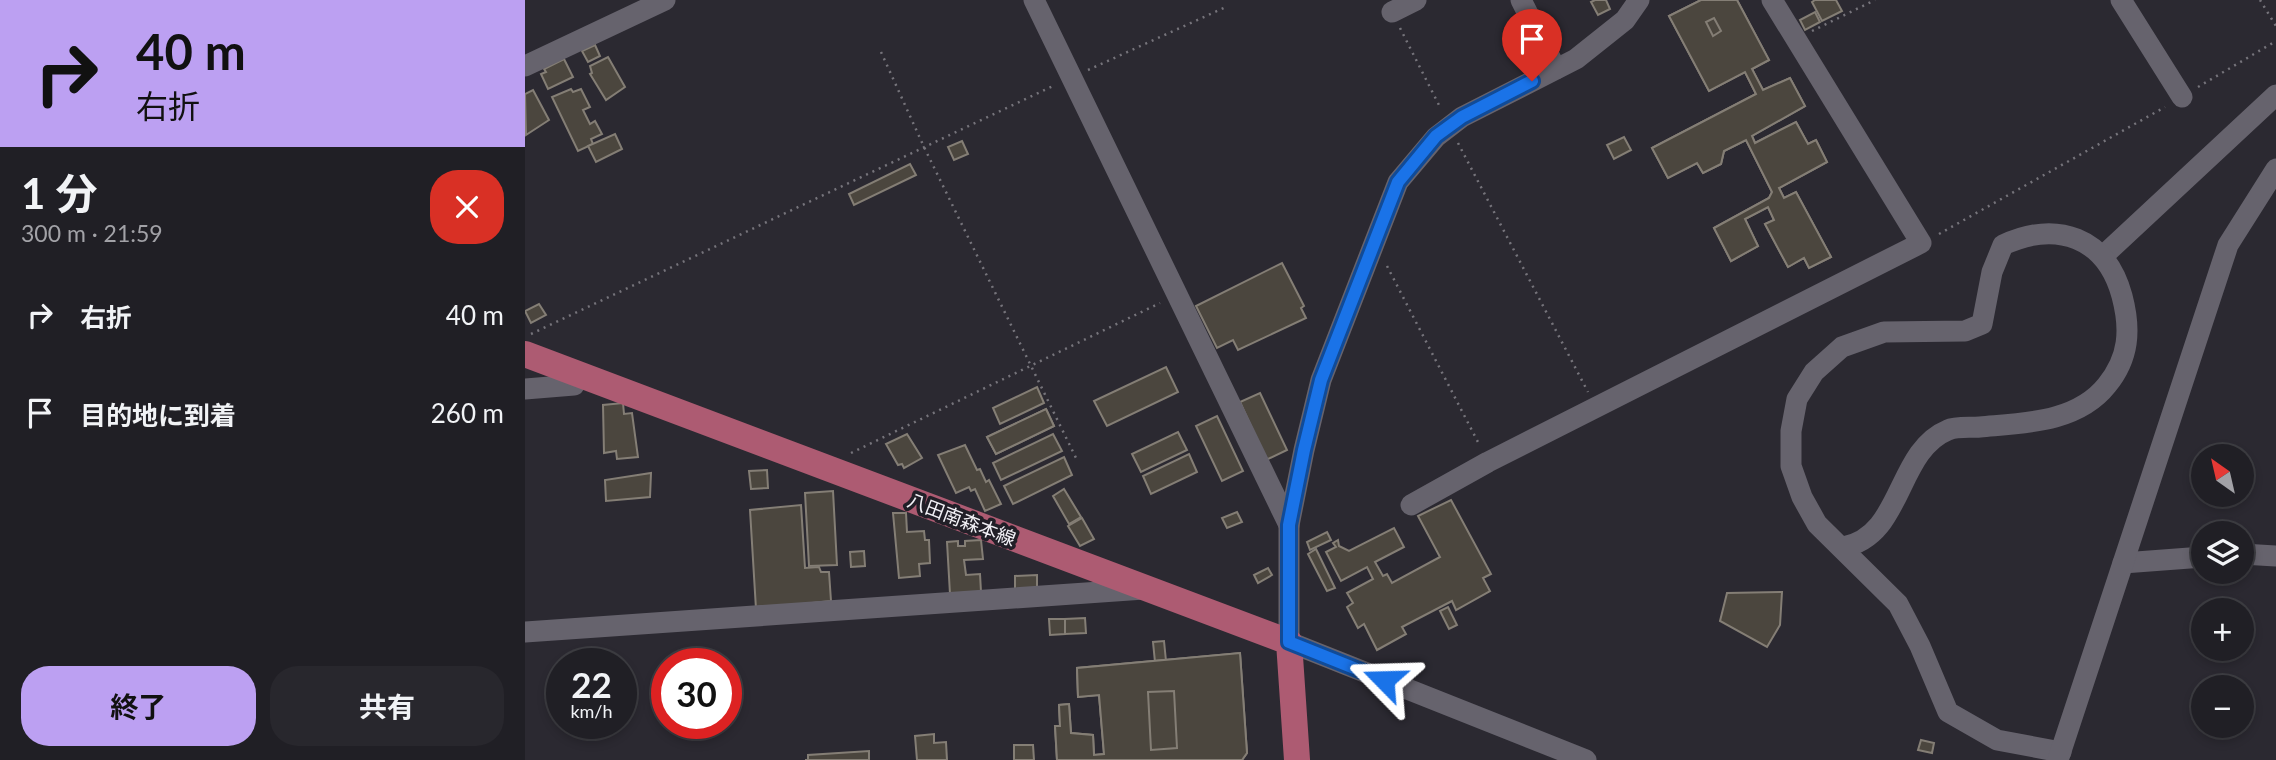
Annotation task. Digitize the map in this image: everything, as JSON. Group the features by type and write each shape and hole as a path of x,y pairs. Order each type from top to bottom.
{"main road":[{"name":"八田南森本線","path":"525,354 1289,642"},
{"path":"1289,642 1297,760"}],"street":[{"path":"525,66 665,0"},
{"path":"1034,0 1289,525"},
{"path":"1392,12 1416,0"},
{"path":"1521,0 1556,69"},
{"path":"1585,760 1289,642 1289,525 1321,380 1398,182 1436,136 1462,117 1576,59 1625,20 1639,0"},
{"path":"1411,505 1488,462 1921,243 1772,0"},
{"path":"2120,0 2182,97"},
{"path":"2103,256 2276,96"},
{"path":"1843,547 1861,544 1877,529 1923,450 1948,430 2041,421 2075,410 2104,389 2121,366 2128,340 2127,316 2117,277 2103,256 2077,239 2057,232 2025,235 2003,246 1992,272 1982,324 1965,331 1884,332 1842,347 1814,372 1797,399 1791,431 1791,467 1802,497 1817,524 1898,604 1920,646 1948,712 1997,740 2059,756 2228,245 2276,169"},
{"path":"525,389 574,385 580,375"},
{"path":"2254,555 2276,556"},
{"path":"2123,563 2191,557"},
{"path":"525,632 1146,589"}],"path":[{"path":"1795,39 1875,0"},
{"path":"2260,0 2276,26"},
{"path":"525,337 923,147 1228,6"},
{"path":"1392,12 1596,407"},
{"path":"1921,243 1997,204 2276,41"},
{"path":"881,52 923,147 1077,460"},
{"path":"1369,251 1384,260 1488,462"},
{"path":"823,467 1176,295"}],"building":[{"path":"1606,0 1610,9 1598,15 1591,2"},
{"path":"1701,0 1737,0 1769,60 1752,69 1763,90 1790,78 1805,106 1752,136 1755,143 1796,122 1808,144 1816,140 1827,162 1779,188 1784,198 1796,192 1831,257 1809,268 1804,258 1788,267 1765,224 1774,220 1768,207 1745,219 1758,246 1731,261 1714,228 1769,198 1772,192 1746,140 1724,151 1721,164 1703,173 1697,163 1668,178 1652,148 1756,94 1745,72 1709,91 1669,16","holes":["1714,18 1721,31 1713,36 1706,22"]},
{"path":"1701,0 1737,0 1769,60 1752,69 1763,90 1790,78 1805,106 1752,136 1755,143 1796,122 1808,144 1816,140 1827,162 1779,188 1784,198 1796,192 1831,257 1809,268 1804,258 1788,267 1765,224 1774,220 1768,207 1745,219 1758,246 1731,261 1714,228 1769,198 1772,192 1746,140 1724,151 1721,164 1703,173 1697,163 1668,178 1652,148 1756,94 1745,72 1709,91 1669,16"},
{"path":"1836,0 1842,11 1822,21 1812,2"},
{"path":"1815,12 1820,22 1805,30 1800,20"},
{"path":"1714,18 1721,31 1713,36 1706,22"},
{"path":"595,45 600,56 588,62 582,51"},
{"path":"608,57 625,87 606,100 590,74 590,66"},
{"path":"564,59 573,77 548,89 541,74 546,72 544,69"},
{"path":"571,89 573,92 581,89 590,107 583,110 590,124 595,121 602,134 591,139 593,144 578,151 552,97"},
{"path":"533,90 549,120 526,135 525,94"},
{"path":"615,134 622,149 596,162 588,146"},
{"path":"1624,137 1631,150 1614,159 1607,145"},
{"path":"962,141 968,154 954,160 948,147"},
{"path":"910,164 916,175 854,205 849,194"},
{"path":"1282,263 1304,306 1301,308 1306,318 1238,350 1233,340 1217,348 1196,306"},
{"path":"539,304 546,315 531,323 525,311"},
{"path":"1166,367 1178,392 1107,426 1094,401"},
{"path":"1037,387 1044,403 1000,424 993,408"},
{"path":"1260,393 1287,450 1266,460 1240,402"},
{"path":"623,403 624,414 632,413 638,457 617,459 616,451 604,453 603,405"},
{"path":"1046,409 1054,426 996,454 987,437"},
{"path":"1046,409 1054,426 996,454 987,437"},
{"path":"1217,416 1243,471 1222,481 1196,426"},
{"path":"1178,432 1187,450 1141,472 1132,454"},
{"path":"907,434 922,458 904,468 902,464 898,465 886,444"},
{"path":"1053,434 1062,451 1001,480 993,463"},
{"path":"965,445 977,470 980,469 986,482 989,480 1001,504 985,511 975,489 971,491 969,487 956,493 938,455"},
{"path":"1189,454 1197,472 1151,494 1143,476"},
{"path":"1064,457 1072,475 1013,504 1004,486"},
{"path":"767,470 768,488 751,489 749,471"},
{"path":"651,473 650,497 606,501 605,480"},
{"path":"1064,489 1081,517 1069,524 1053,496"},
{"path":"833,491 837,565 809,566 805,493"},
{"path":"1451,500 1491,574 1483,578 1490,591 1456,610 1452,601 1402,627 1406,634 1377,650 1364,624 1358,628 1347,607 1353,603 1347,593 1373,579 1367,567 1341,581 1326,552 1336,547 1333,543 1338,540 1339,546 1349,551 1394,528 1404,547 1375,562 1383,576 1387,574 1392,583 1440,557 1418,516"},
{"path":"801,505 805,568 819,567 821,572 829,572 831,601 756,609 750,510"},
{"path":"1237,512 1242,522 1227,528 1222,518"},
{"path":"893,513 906,513 907,532 924,531 925,540 929,540 930,563 919,564 920,576 899,578"},
{"path":"1082,518 1094,539 1080,546 1068,526"},
{"path":"1327,532 1331,540 1310,550 1307,542"},
{"path":"981,540 983,559 964,560 966,575 980,574 981,592 950,594 947,542 958,541 958,546 965,546 965,541"},
{"path":"1316,549 1335,588 1327,591 1308,554"},
{"path":"864,551 865,566 851,567 850,552"},
{"path":"1268,568 1272,575 1258,583 1254,575"},
{"path":"1037,575 1037,590 1015,591 1015,576"},
{"path":"1782,592 1780,625 1767,647 1720,621 1727,593"},
{"path":"1448,607 1457,625 1449,629 1440,611"},
{"path":"1085,618 1086,633 1065,634 1065,619"},
{"path":"1049,619 1065,619 1065,634 1050,635"},
{"path":"1164,641 1166,661 1155,662 1153,642"},
{"path":"1240,653 1247,753 1242,760 1057,760 1055,726 1060,726 1059,705 1069,704 1071,733 1093,735 1094,755 1104,754 1099,695 1078,697 1077,668","holes":["1174,691 1177,748 1151,750 1148,692"]},
{"path":"1240,653 1247,753 1242,760 1057,760 1055,726 1060,726 1059,705 1069,704 1071,733 1093,735 1094,755 1104,754 1099,695 1078,697 1077,668"},
{"path":"1174,691 1177,748 1151,750 1148,692"},
{"path":"934,734 934,743 946,742 947,760 917,760 915,736"},
{"path":"1921,740 1934,743 1932,753 1918,750"},
{"path":"1014,745 1033,745 1034,760 1014,760"},
{"path":"869,751 869,760 808,760 808,755"}],"route":[{"path":"1384,680 1289,642 1289,525 1315,403 1369,251 1398,182 1436,136 1462,117 1532,81"}]}
